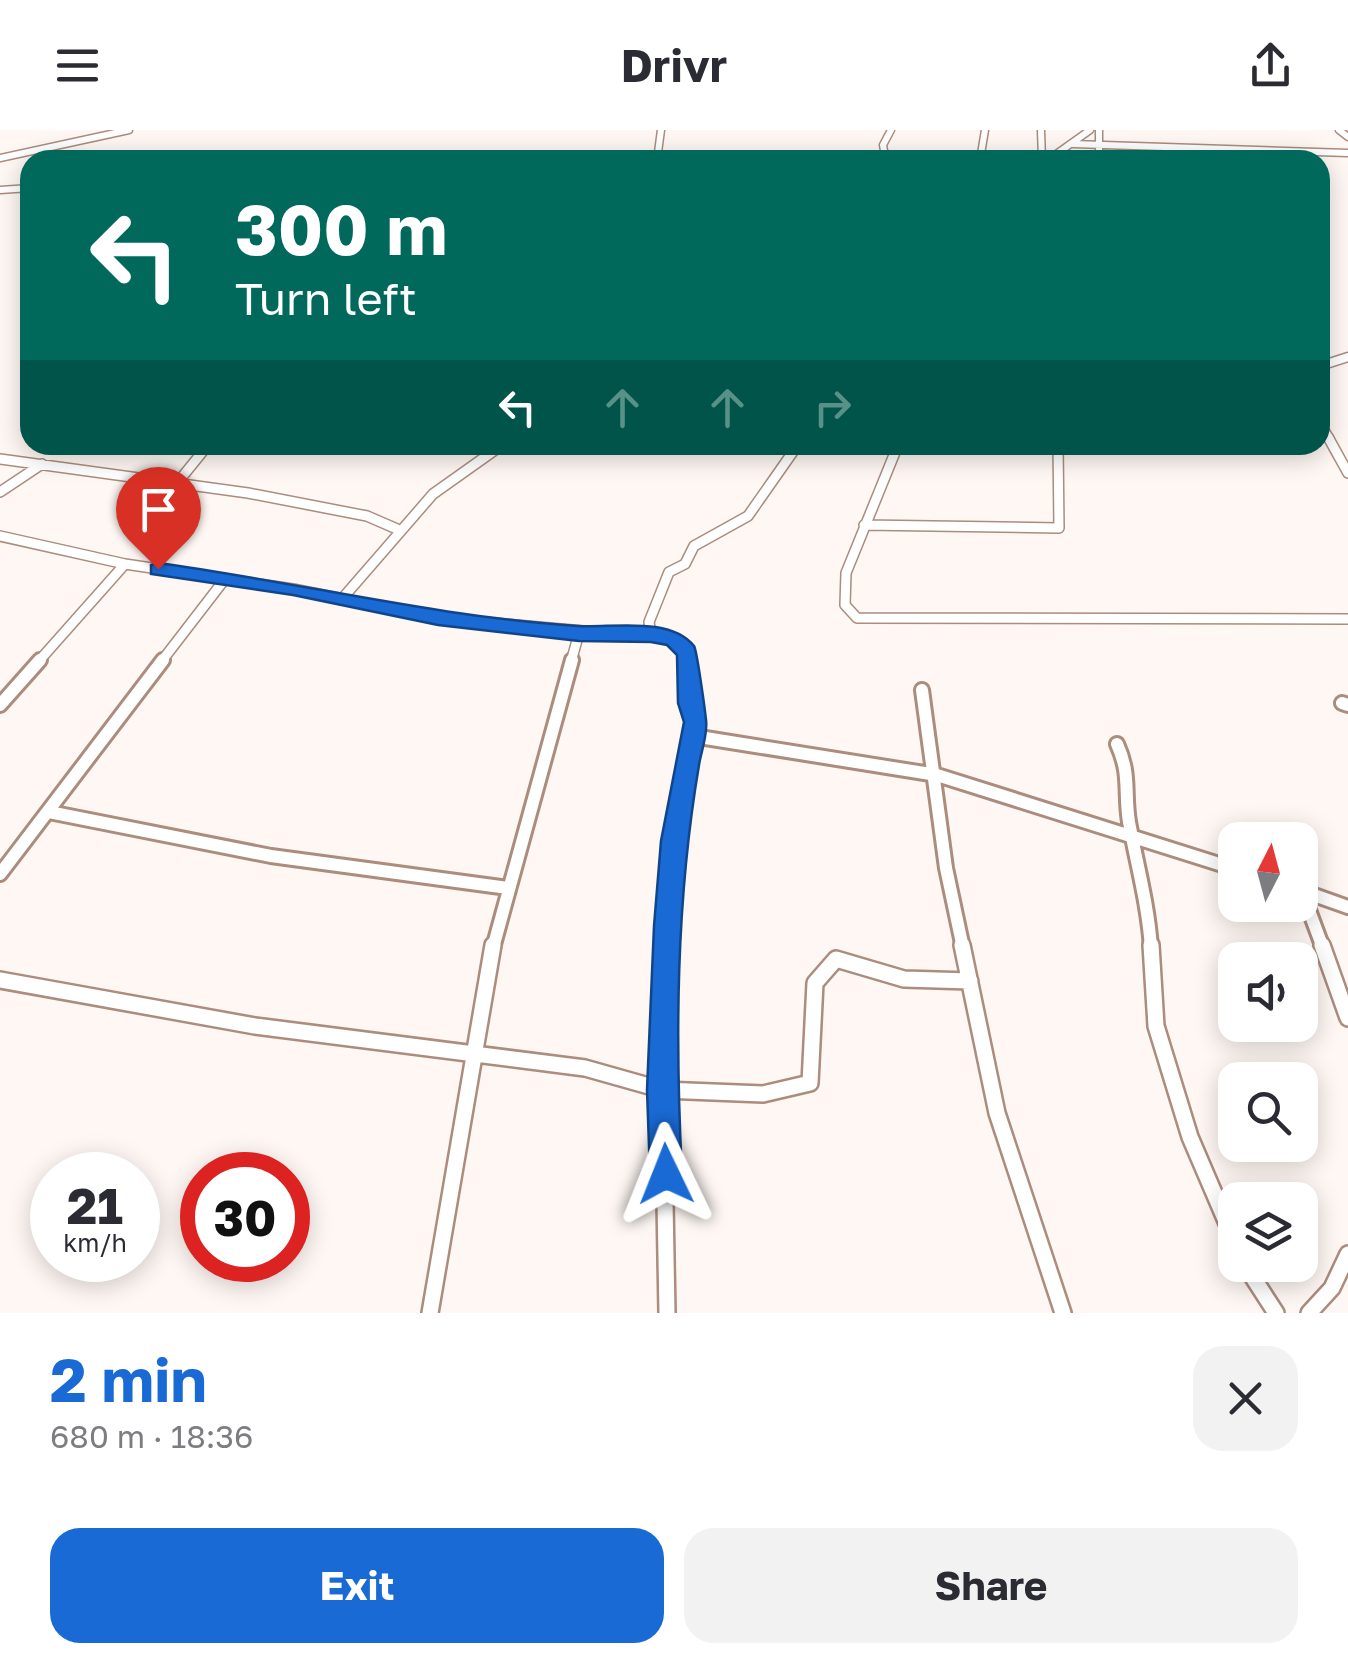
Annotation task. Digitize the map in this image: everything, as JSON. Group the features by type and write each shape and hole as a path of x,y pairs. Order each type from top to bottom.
{"street":[{"path":"37,150 129,130"},
{"path":"1062,150 1090,130"},
{"path":"1099,130 1099,150"},
{"path":"1339,130 1348,138"},
{"path":"1073,144 1234,150"},
{"path":"1171,150 1180,148"},
{"path":"1330,440 1348,473"},
{"path":"178,482 200,455"},
{"path":"340,600 448,476 485,455"},
{"path":"651,635 649,622 669,572 684,564 694,546 748,516 791,455"},
{"path":"894,455 846,573 845,605 857,618 1348,619"},
{"path":"864,526 1059,528 1058,455"},
{"path":"0,459 178,482 367,516 398,529"},
{"path":"0,492 42,464"},
{"path":"0,536 125,564 438,618 579,634 651,635 674,639 687,653 693,736 674,841 663,1090 667,1313"},
{"path":"0,705 125,564"},
{"path":"0,874 225,579"},
{"path":"430,1313 485,976 579,634"},
{"path":"922,690 946,868 997,1113 1062,1313"},
{"path":"693,736 936,775 1218,863"},
{"path":"1117,744 1129,770 1132,834 1148,905 1156,1026 1190,1137 1218,1202"},
{"path":"49,812 271,856 508,888"},
{"path":"1318,895 1348,906"},
{"path":"1312,922 1348,1018"},
{"path":"0,980 254,1026 585,1068 663,1090 763,1094 810,1083 815,982 836,959 904,979 970,981"},
{"path":"1309,1313 1332,1288 1348,1254"},
{"path":"1256,1282 1276,1313"}],"route":[{"path":"158,569 293,588 438,618 579,634 651,635 674,639 687,653 689,703 695,722 674,841 667,926 663,1090 666,1174"}]}
